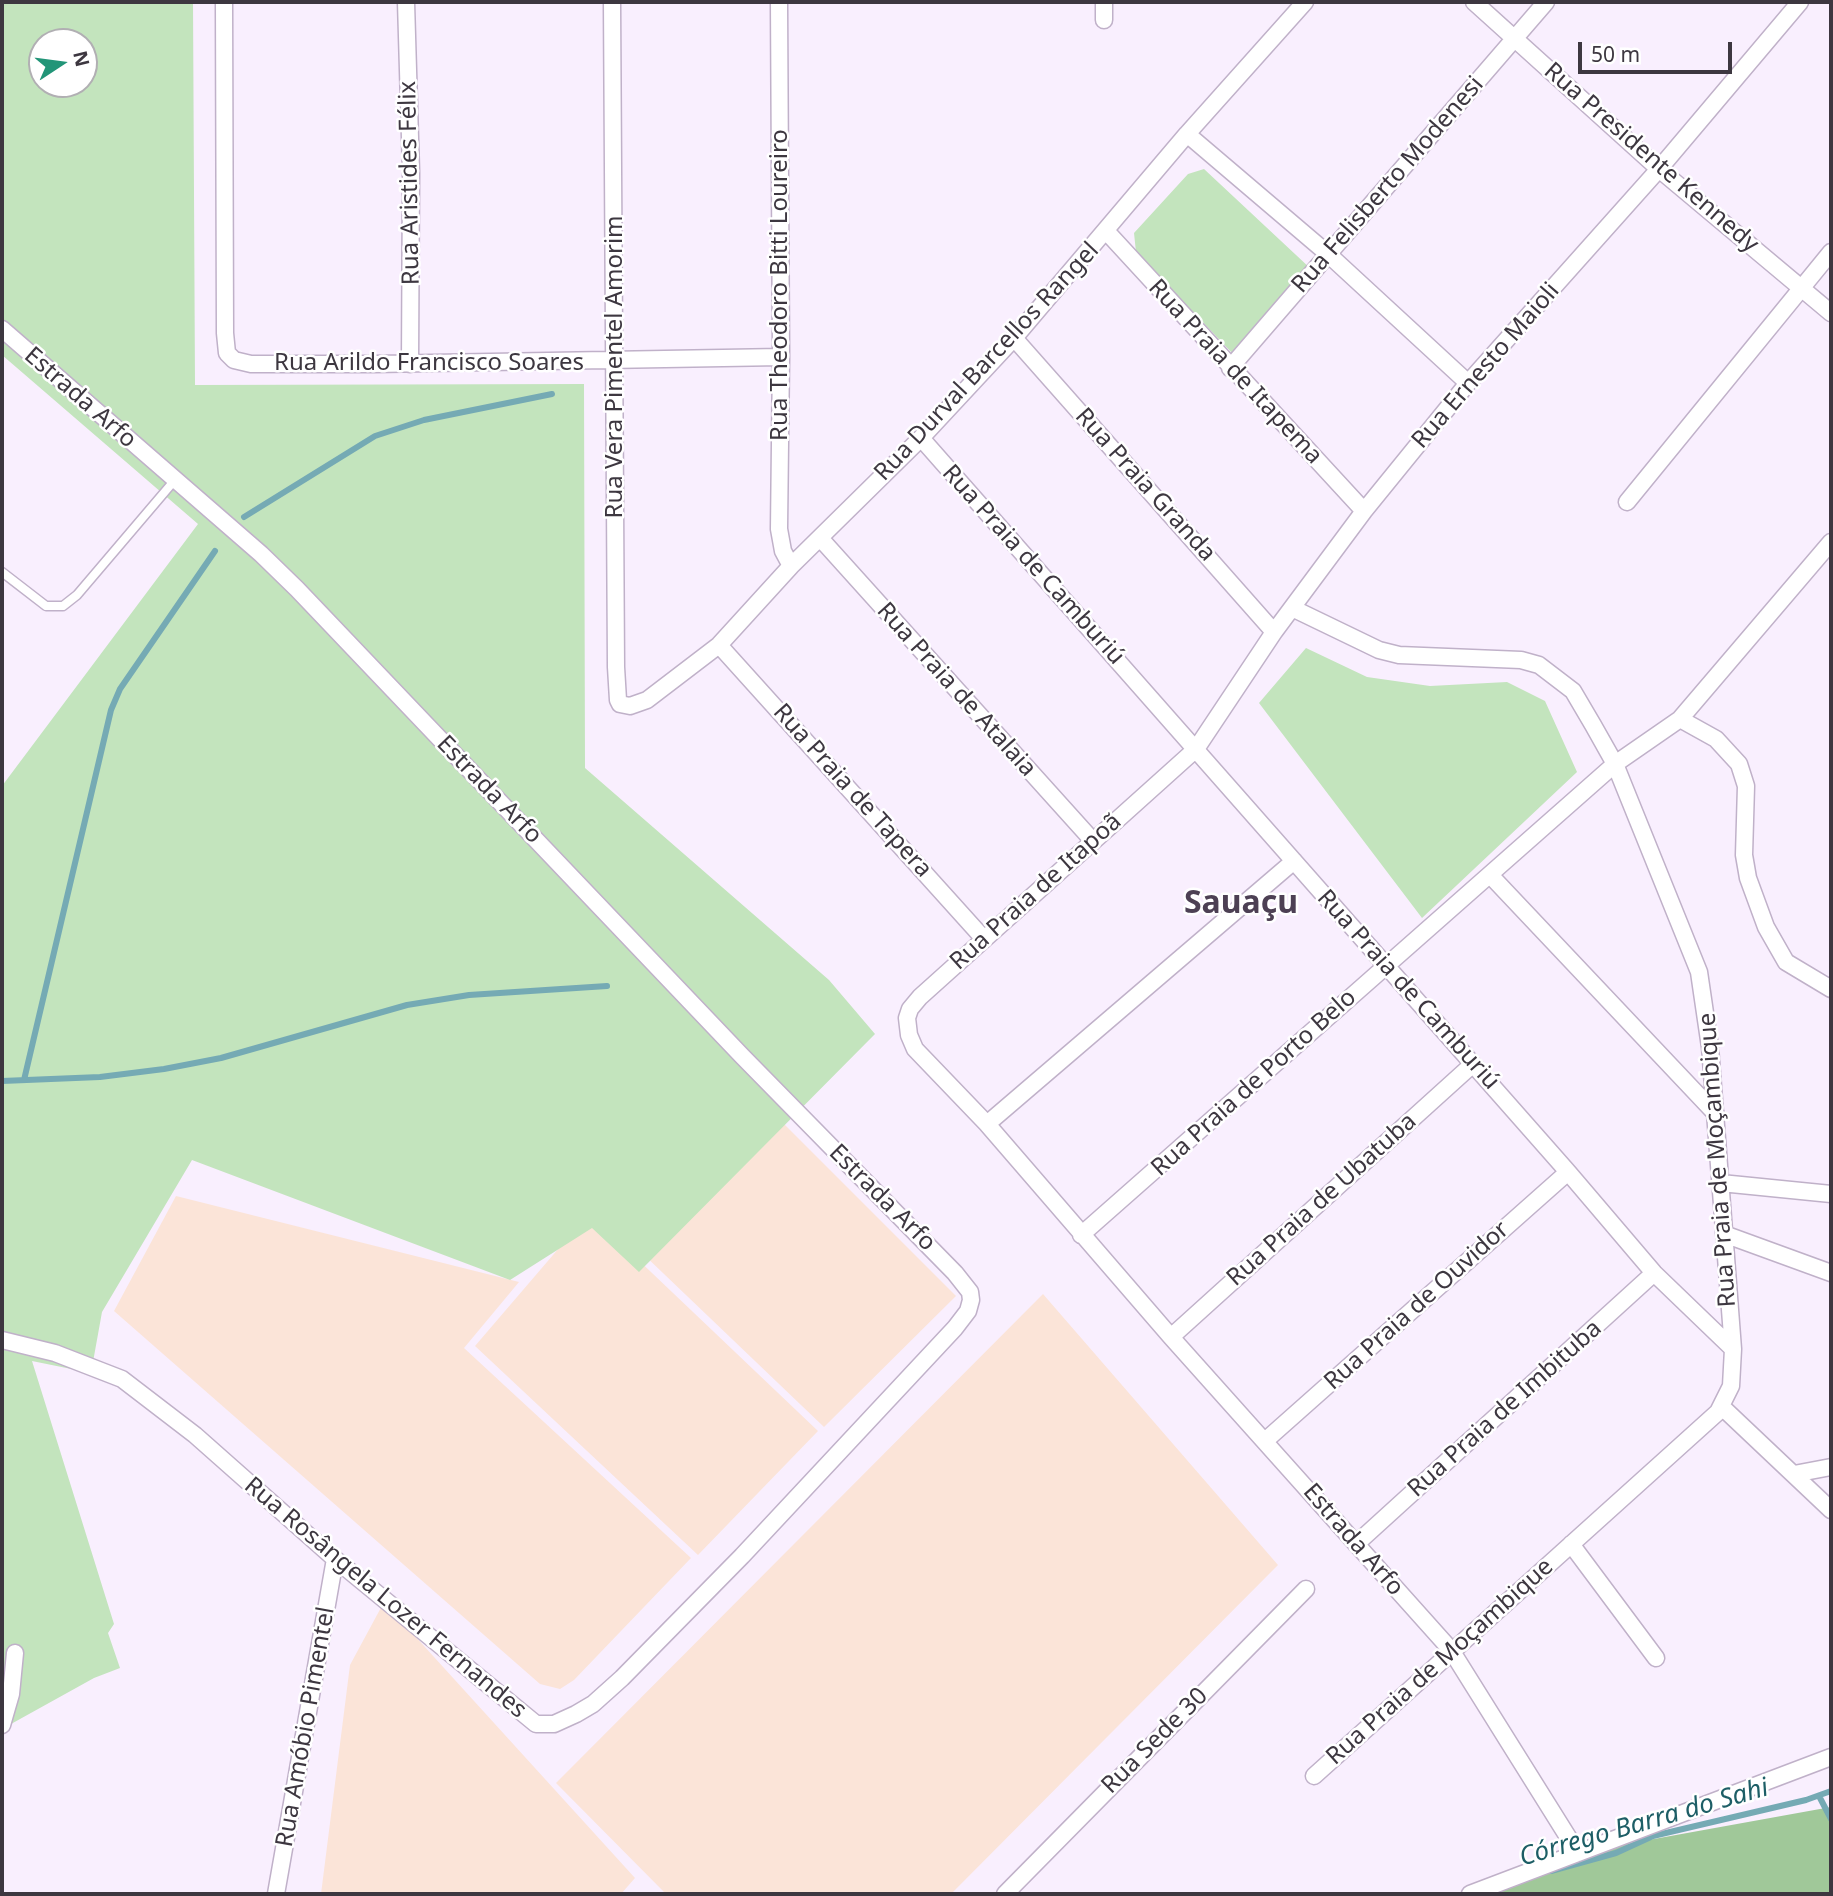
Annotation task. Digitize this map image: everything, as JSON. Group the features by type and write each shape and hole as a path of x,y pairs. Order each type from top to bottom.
{"street":[{"name":"Rua Arildo Francisco Soares","path":"224,2 227,354 240,362 410,364 781,357"},
{"name":"Rua Aristides Félix","path":"406,2 411,172 410,364"},
{"name":"Rua Vera Pimentel Amorim","path":"612,2 617,692 620,704 626,706 647,700"},
{"name":"Rua Theodoro Bitti Loureiro","path":"779,2 779,529 783,551 791,566"},
{"path":"1104,2 1104,20"},
{"name":"Rua Durval Barcellos Rangel","path":"647,700 719,645 791,566 921,438 1014,338 1107,232 1187,134 1305,2"},
{"name":"Rua Presidente Kennedy","path":"1474,2 1659,169 1831,313"},
{"name":"Rua Felisberto Modenesi","path":"1230,368 1546,2"},
{"name":"Rua Ernesto Maioli","path":"1196,748 1274,632 1364,511 1468,383 1659,169 1800,2"},
{"path":"1187,134 1328,254 1468,383"},
{"name":"Rua Praia de Itapema","path":"1107,232 1364,511"},
{"path":"1627,502 1831,252"},
{"name":"Estrada Arfo","path":"2,329 261,554 297,589 742,1056 956,1272"},
{"name":"Rua Praia Granda","path":"1014,338 1274,632"},
{"name":"Rua Praia de Camburiú","path":"921,438 1196,748 1654,1273 1733,1349"},
{"name":"Rua Praia de Atalaia","path":"820,538 1093,841"},
{"name":"Rua Praia de Porto Belo","path":"1081,1235 1615,764 1680,719 1787,597 1831,542"},
{"name":"Rua Praia de Moçambique","path":"1292,608 1379,650 1399,655 1521,660 1539,665 1573,691 1615,764 1699,972 1706,1002 1733,1349 1731,1386 1721,1406 1314,1776"},
{"name":"Rua Praia de Tapera","path":"719,645 984,939"},
{"path":"1680,719 1716,739 1739,764 1746,786 1744,855 1748,878 1766,927 1786,962 1831,989"},
{"name":"Rua Praia de Itapoã","path":"915,1049 908,1027 910,1009 1196,748"},
{"path":"987,1124 1294,861"},
{"path":"1491,876 1716,1114"},
{"name":"Estrada Arfo","path":"915,1049 987,1124 1081,1235 1451,1650 1578,1853"},
{"name":"Rua Praia de Ubatuba","path":"1171,1337 1473,1064"},
{"name":"Rua Praia de Ouvidor","path":"1266,1440 1568,1172"},
{"path":"1721,1182 1831,1194"},
{"path":"1724,1234 1831,1273"},
{"name":"Rua Rosângela Lozer Fernandes","path":"2,1340 55,1353 122,1379 195,1435 335,1559 522,1716 536,1724 554,1724 593,1704 622,1678 742,1556 955,1328 968,1311 971,1300 970,1292 956,1272"},
{"name":"Rua Praia de Imbituba","path":"1356,1544 1654,1273"},
{"path":"1721,1406 1831,1510"},
{"path":"1794,1474 1831,1467"},
{"path":"1571,1544 1656,1658"},
{"name":"Rua Amóbio Pimentel","path":"276,1894 335,1559"},
{"name":"Rua Sede 30","path":"1005,1894 1306,1589"},
{"path":"2,1725 11,1694 15,1653"},
{"path":"1470,1894 1831,1757"}],"lane":[{"path":"2,572 46,606 63,606 77,595 174,481"}],"shaded area":[{"path":"726,1066 956,1296 824,1427 595,1208"},
{"path":"176,1196 519,1282 464,1348 691,1558 574,1680 560,1689 540,1684 114,1311"},
{"path":"589,1213 818,1431 698,1555 475,1346"},
{"path":"1043,1294 1278,1565 951,1894 666,1894 556,1783"},
{"path":"384,1602 635,1878 621,1894 321,1894 350,1665"}],"green space":[{"path":"2,2 193,2 195,385 584,384 585,768 829,980 875,1034 639,1272 592,1228 510,1280 192,1160 102,1312 91,1373 32,1361 114,1624 108,1633 120,1668 94,1678 2,1729 2,786 198,524 2,355"},
{"path":"1204,169 1311,269 1233,354 1136,252 1134,233 1188,174"},
{"path":"1306,648 1367,677 1430,686 1507,682 1545,701 1577,772 1422,918 1259,703"},
{"path":"1831,1807 1831,1894 1495,1894 1578,1848 1582,1852"}],"waterway":[{"path":"244,517 375,436 424,420 552,394"},
{"path":"24,1080 111,710 120,689 215,551"},
{"path":"2,1081 100,1077 164,1069 221,1058 407,1005 469,995 607,986"},
{"name":"Córrego Barra do Sahi","path":"1551,1871 1616,1853 1653,1836 1806,1800 1831,1791"},
{"path":"1819,1796 1831,1819"}],"district":[{"name":"Sauaçu","path":"1241,904"}]}
